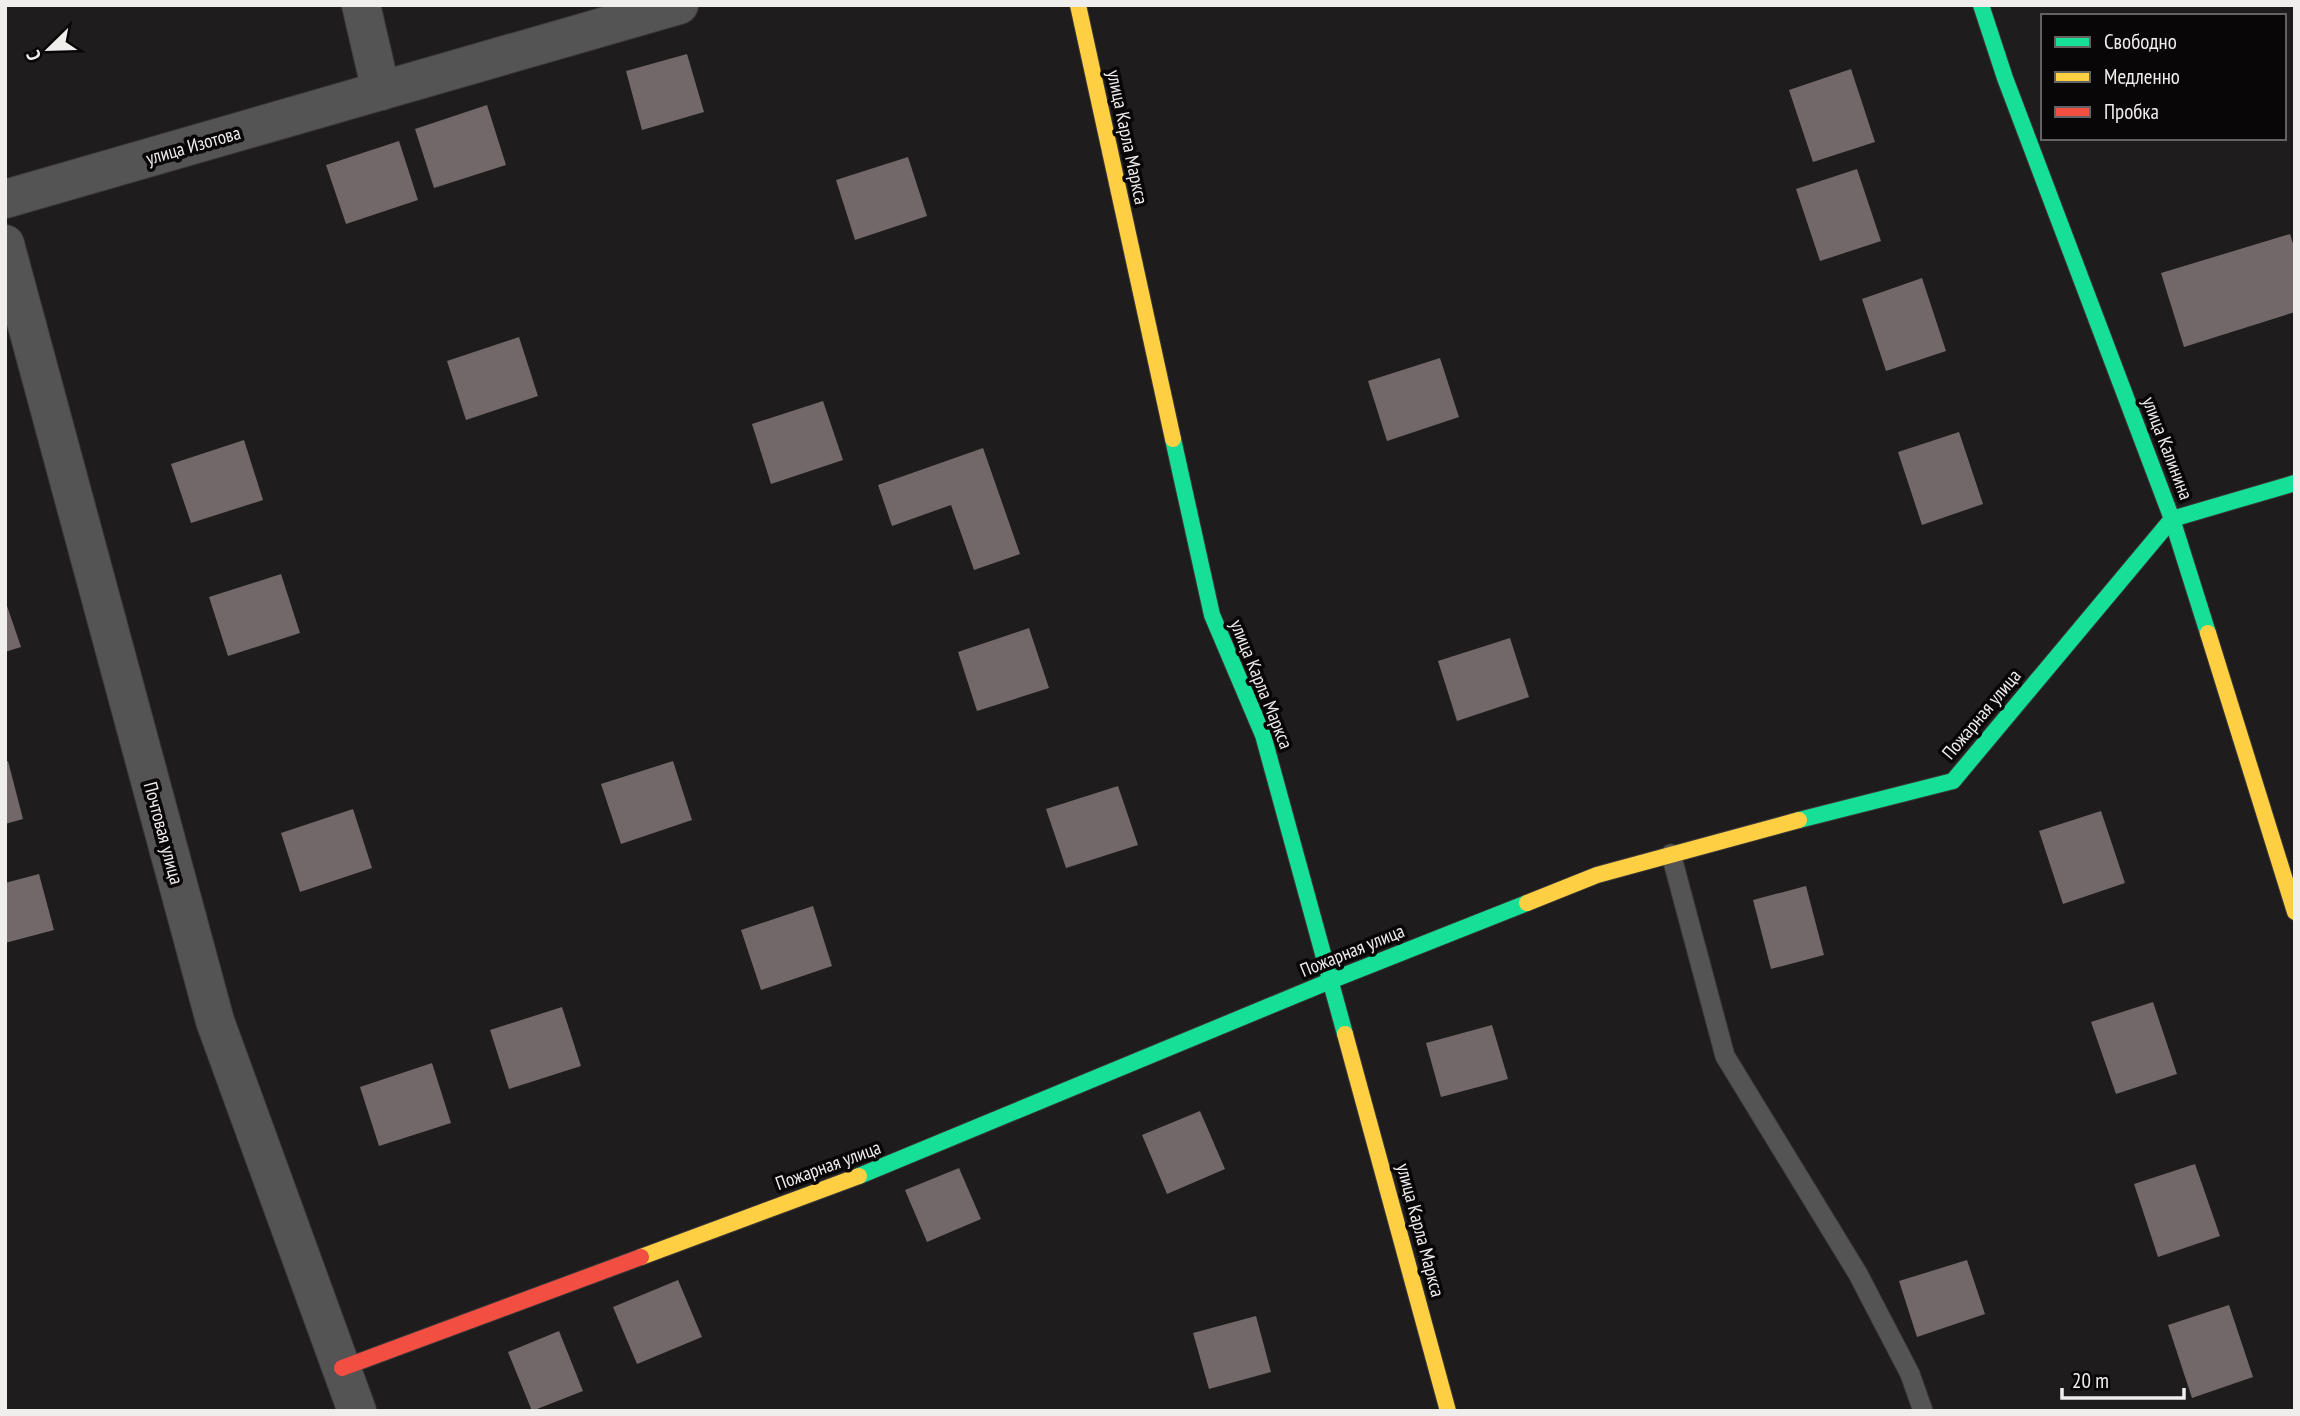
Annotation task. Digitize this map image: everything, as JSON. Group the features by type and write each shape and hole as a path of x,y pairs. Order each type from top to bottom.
{"street":[{"path":"361,5 381,91"},
{"name":"улица Изотова","path":"5,199 679,5"},
{"name":"улица Карла Маркса","path":"1078,5 1212,615 1263,735 1448,1411"},
{"name":"улица Калинина","path":"1981,5 2010,91 2172,519 2295,912"},
{"name":"Почтовая улица","path":"5,244 215,1021 357,1411"},
{"path":"2172,519 2295,483"},
{"name":"Пожарная улица","path":"342,1368 891,1164 1330,981 1597,874 1953,781 2172,519"}],"lane":[{"path":"1671,854 1725,1056 1858,1274 1910,1374 1923,1411"}],"building":[{"path":"687,54 704,112 642,130 626,71"},
{"path":"1851,69 1875,142 1813,162 1789,90"},
{"path":"487,105 506,165 434,188 415,129"},
{"path":"399,141 418,200 346,224 326,165"},
{"path":"908,157 927,216 855,240 836,180"},
{"path":"1857,169 1881,241 1820,261 1796,189"},
{"path":"2290,234 2295,250 2295,312 2184,347 2161,273"},
{"path":"1922,278 1946,351 1886,371 1862,299"},
{"path":"519,337 538,396 466,420 447,361"},
{"path":"1440,358 1459,417 1387,441 1368,381"},
{"path":"823,401 843,460 771,484 752,424"},
{"path":"1959,432 1983,504 1922,525 1898,452"},
{"path":"244,440 263,500 191,523 171,464"},
{"path":"983,448 1020,554 974,570 951,505 892,526 878,485"},
{"path":"281,574 300,633 228,656 209,597"},
{"path":"5,600 21,647 5,652"},
{"path":"1029,628 1049,688 977,711 958,652"},
{"path":"1510,638 1529,697 1457,721 1438,661"},
{"path":"8,761 23,819 5,824 5,762"},
{"path":"673,761 692,820 621,844 601,784"},
{"path":"1118,786 1138,845 1066,868 1046,809"},
{"path":"353,809 372,868 300,892 281,833"},
{"path":"2101,811 2125,883 2063,904 2039,831"},
{"path":"39,874 54,930 5,943 5,883"},
{"path":"1806,886 1824,955 1771,969 1753,900"},
{"path":"813,906 832,966 761,990 741,930"},
{"path":"2153,1002 2177,1074 2116,1094 2091,1022"},
{"path":"562,1007 581,1066 509,1089 490,1030"},
{"path":"1492,1025 1508,1079 1441,1097 1426,1043"},
{"path":"432,1063 451,1123 379,1146 360,1087"},
{"path":"1200,1111 1225,1169 1167,1194 1142,1135"},
{"path":"2195,1164 2220,1236 2158,1257 2134,1184"},
{"path":"959,1168 981,1219 927,1242 905,1190"},
{"path":"1967,1260 1985,1314 1917,1337 1899,1281"},
{"path":"678,1280 702,1337 637,1364 613,1307"},
{"path":"2229,1305 2253,1377 2192,1398 2168,1325"},
{"path":"1256,1316 1271,1372 1209,1389 1193,1333"},
{"path":"559,1331 583,1391 532,1411 508,1352"}],"traffic: fast":[{"path":"1981,5 2005,78 2172,519 2208,633"},
{"path":"1173,439 1212,615 1263,735 1345,1034"},
{"path":"1799,820 1953,781 2172,519 2295,483"},
{"path":"859,1176 1330,981 1527,903"}],"traffic: slow":[{"path":"1078,5 1173,439"},
{"path":"2208,633 2295,912"},
{"path":"1527,903 1597,875 1799,820"},
{"path":"1345,1034 1448,1411"},
{"path":"641,1257 859,1176"}],"traffic: jam":[{"path":"342,1368 641,1257"}]}
